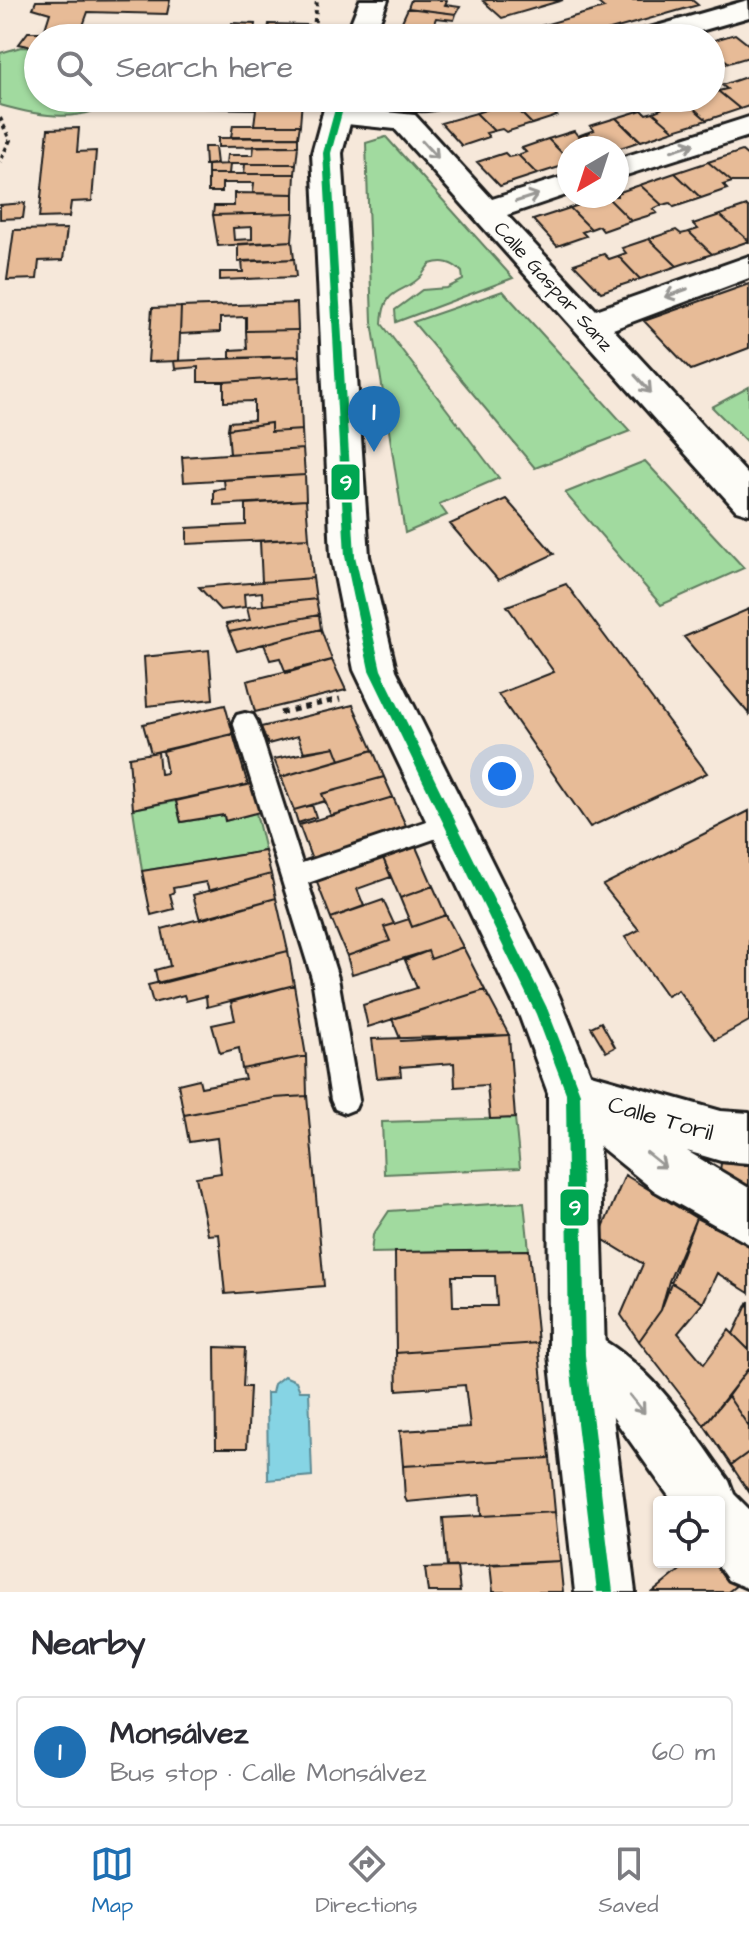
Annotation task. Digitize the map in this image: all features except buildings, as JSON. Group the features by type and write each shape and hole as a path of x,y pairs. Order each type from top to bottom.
{"street":[{"path":"365,24 374,0"},
{"path":"694,24 736,12"},
{"path":"339,112 327,153 350,556 375,670 542,1012 573,1093 577,1355 605,1592"},
{"name":"Calle Gaspar Sanz","path":"421,112 486,211 749,500"},
{"path":"629,165 749,126"},
{"path":"486,211 557,188"},
{"path":"589,325 749,266"},
{"path":"573,1093 673,1173 749,1218"},
{"name":"Calle Toril","path":"573,1093 721,1136 749,1138"},
{"path":"577,1355 633,1397 704,1496"},
{"path":"725,1525 749,1559"}],"lane":[{"path":"245,722 325,978 345,1100"},
{"path":"294,877 448,824"}],"path":[{"path":"314,24 317,0"},
{"path":"0,118 10,140 0,162"},
{"path":"245,722 384,688"}],"green space":[{"path":"24,47 24,111 0,105 0,53"},
{"path":"30,112 91,112 61,116"},
{"path":"386,137 513,278 396,322 395,310 422,290 447,288 463,280 462,272 455,266 435,263 386,302 382,324 499,478 439,504 447,515 405,533 372,322 366,143"},
{"path":"503,291 630,431 535,468 413,322"},
{"path":"749,387 749,444 712,407"},
{"path":"645,461 744,568 661,605 565,493"},
{"path":"176,801 181,822 224,815 225,821 256,813 265,851 142,871 133,809"},
{"path":"515,1118 520,1168 384,1174 382,1122"},
{"path":"524,1202 529,1250 371,1253 373,1235 389,1211"}],"water":[{"path":"284,1376 296,1381 300,1391 309,1391 312,1476 268,1480 267,1393 272,1393 274,1384"}],"transit line":[{"name":"9","path":"338,112 327,153 350,556 375,670 542,1012 573,1093 577,1355 605,1592"}],"place":[{"name":"Monsálvez","path":"374,452"}]}
